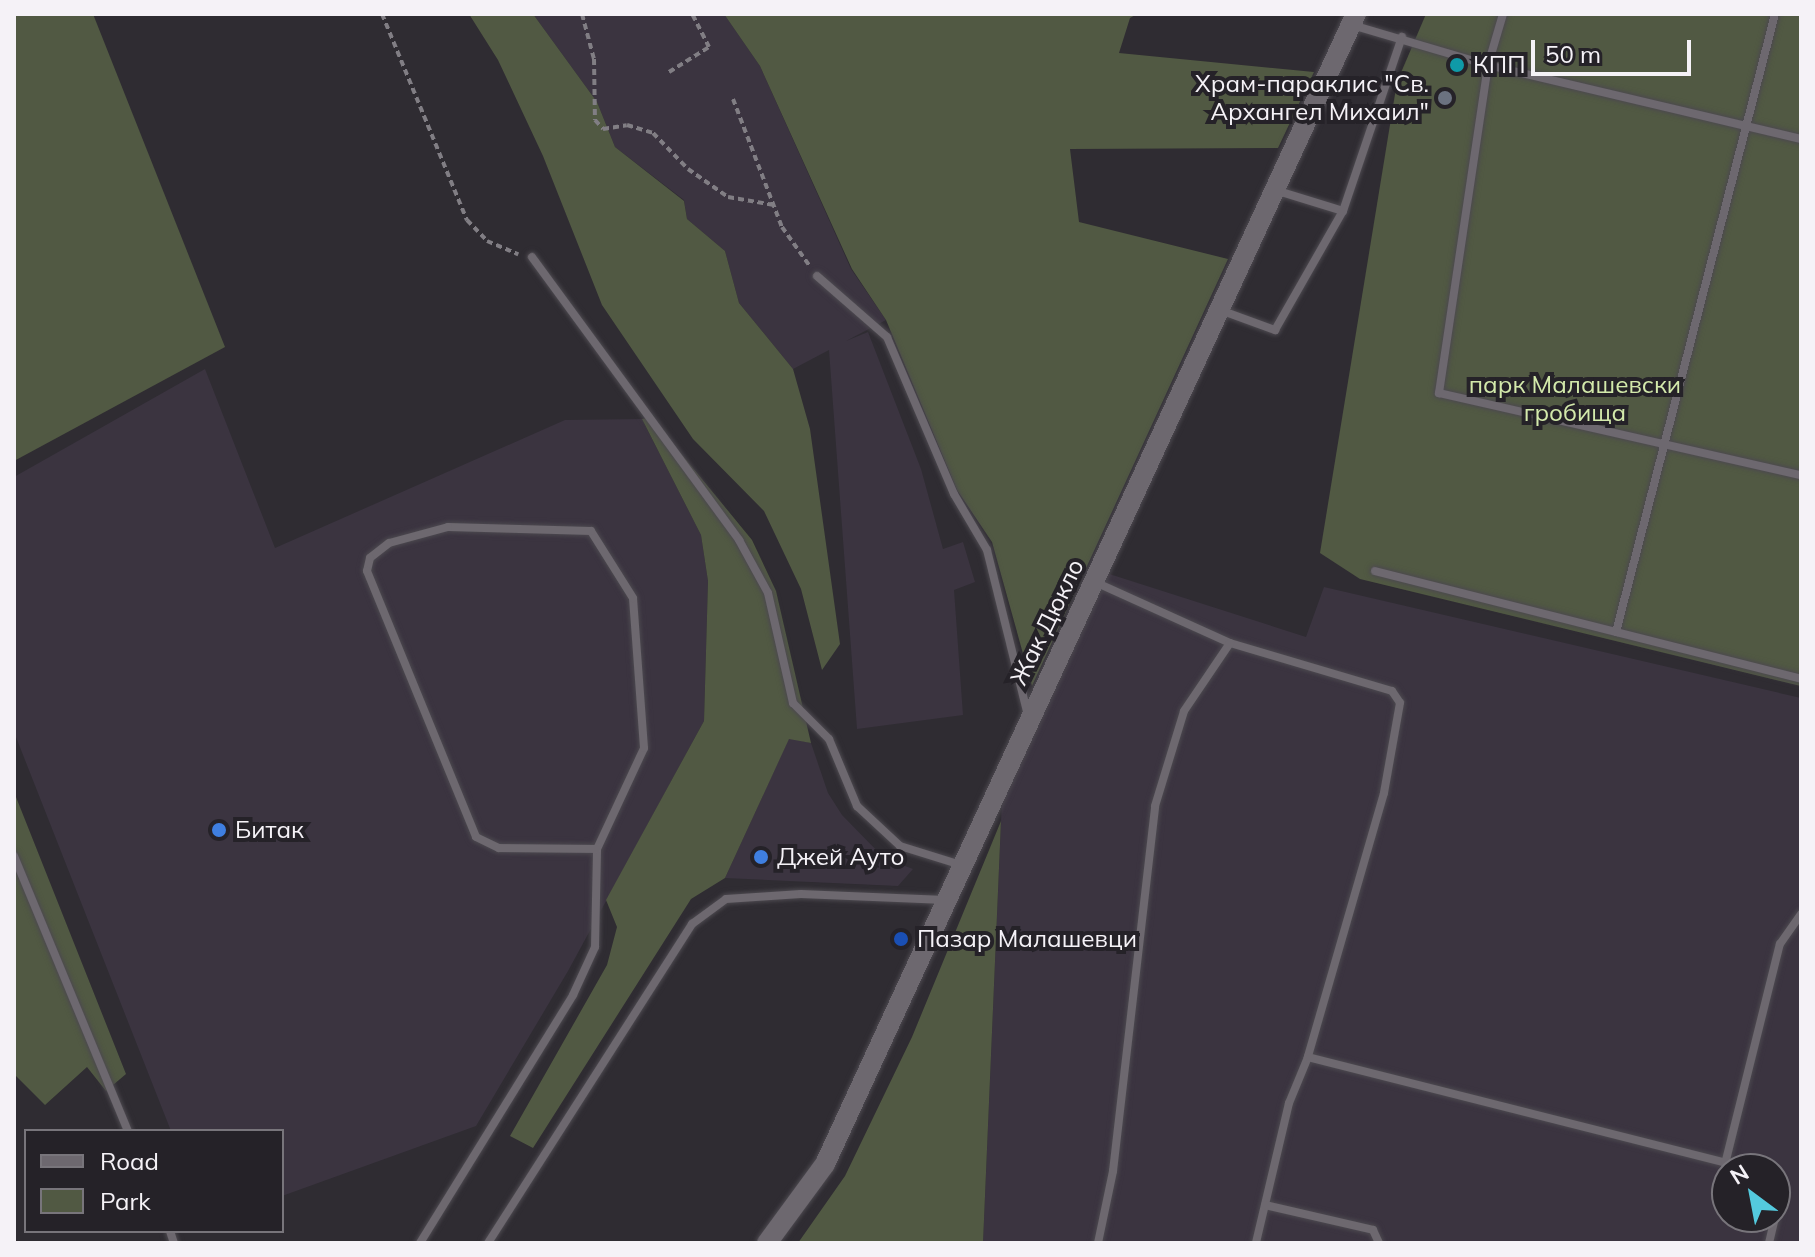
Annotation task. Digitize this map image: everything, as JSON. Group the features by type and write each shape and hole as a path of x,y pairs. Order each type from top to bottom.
{"street":[{"name":"Жак Дюкло","path":"767,1243 825,1164 1353,20"}],"lane":[{"path":"1503,14 1488,65 1439,393 1801,475"},
{"path":"1616,632 1744,123 1775,14"},
{"path":"1353,20 1488,65 1744,123 1801,139"},
{"path":"1220,310 1275,330 1343,211 1402,37"},
{"path":"1274,190 1343,211"},
{"path":"532,257 739,540 768,593 793,703 829,739 857,806 900,846 961,865"},
{"path":"817,276 887,337 954,494 987,550 1029,721"},
{"path":"420,1243 573,995 595,947 597,849 644,748 633,598 601,540 581,530 448,527 389,543 370,558 367,571 476,837 499,848 597,849"},
{"path":"1375,571 1801,679"},
{"path":"1095,582 1230,643 1392,691 1400,703 1384,793 1308,1057 1289,1103 1256,1243"},
{"path":"1098,1243 1113,1171 1155,806 1184,711 1230,643"},
{"path":"14,856 127,1129"},
{"path":"488,1243 692,924 726,899 801,894 946,900"},
{"path":"1728,1153 1780,944 1801,914"},
{"path":"1308,1057 1711,1160"},
{"path":"1265,1205 1373,1230 1379,1243"}],"path":[{"path":"382,14 467,220 487,241 532,257"},
{"path":"582,14 594,59 595,120 603,129 627,125 653,133 688,169 728,197 774,205"},
{"path":"669,72 709,47 692,14"},
{"path":"733,99 782,227 817,276"}],"shaded area":[{"path":"533,14 724,14 760,66 851,269 886,320 846,341 868,332 921,469 943,549 963,542 975,582 954,590 963,715 857,729 829,350 793,369 739,303 725,251 687,219 684,200 615,147 597,102"},
{"path":"205,369 275,548 565,420 642,419 701,535 708,581 704,721 568,971 476,1126 284,1195 284,1129 170,1129 14,732 14,477"},
{"path":"1100,571 1306,637 1324,587 1801,698 1801,1243 983,1243 1003,775"},
{"path":"789,738 811,743 828,793 842,815 884,858 913,869 898,886 725,878"}],"green space":[{"path":"14,14 93,14 225,347 14,461"},
{"path":"469,14 533,14 597,102 615,147 684,201 687,219 725,251 739,303 793,369 810,429 840,644 822,670 801,589 764,511 693,439 602,305 543,156 498,60"},
{"path":"724,14 1137,14 1130,18 1119,53 1314,72 1278,148 1070,149 1079,222 1228,259 1032,686 992,542 957,490 886,320 852,269 760,66"},
{"name":"парк Малашевски гробища","path":"1426,14 1801,14 1801,686 1360,579 1320,553 1397,82"},
{"path":"651,417 752,540 776,591 811,743 789,739 725,878 691,899 533,1148 510,1136 607,965 617,927 606,900 704,721 708,581 701,535 642,419"},
{"path":"14,792 126,1074 106,1091 87,1067 45,1105 14,1074"},
{"path":"1001,821 983,1243 798,1243 845,1176 912,1037"}],"place":[{"name":"КПП","path":"1457,65"},
{"name":"Храм-параклис \"Св. Архангел Михаил\"","path":"1445,98"},
{"name":"Битак","path":"219,830"},
{"name":"Джей Ауто","path":"761,857"},
{"name":"Пазар Малашевци","path":"901,939"}]}
